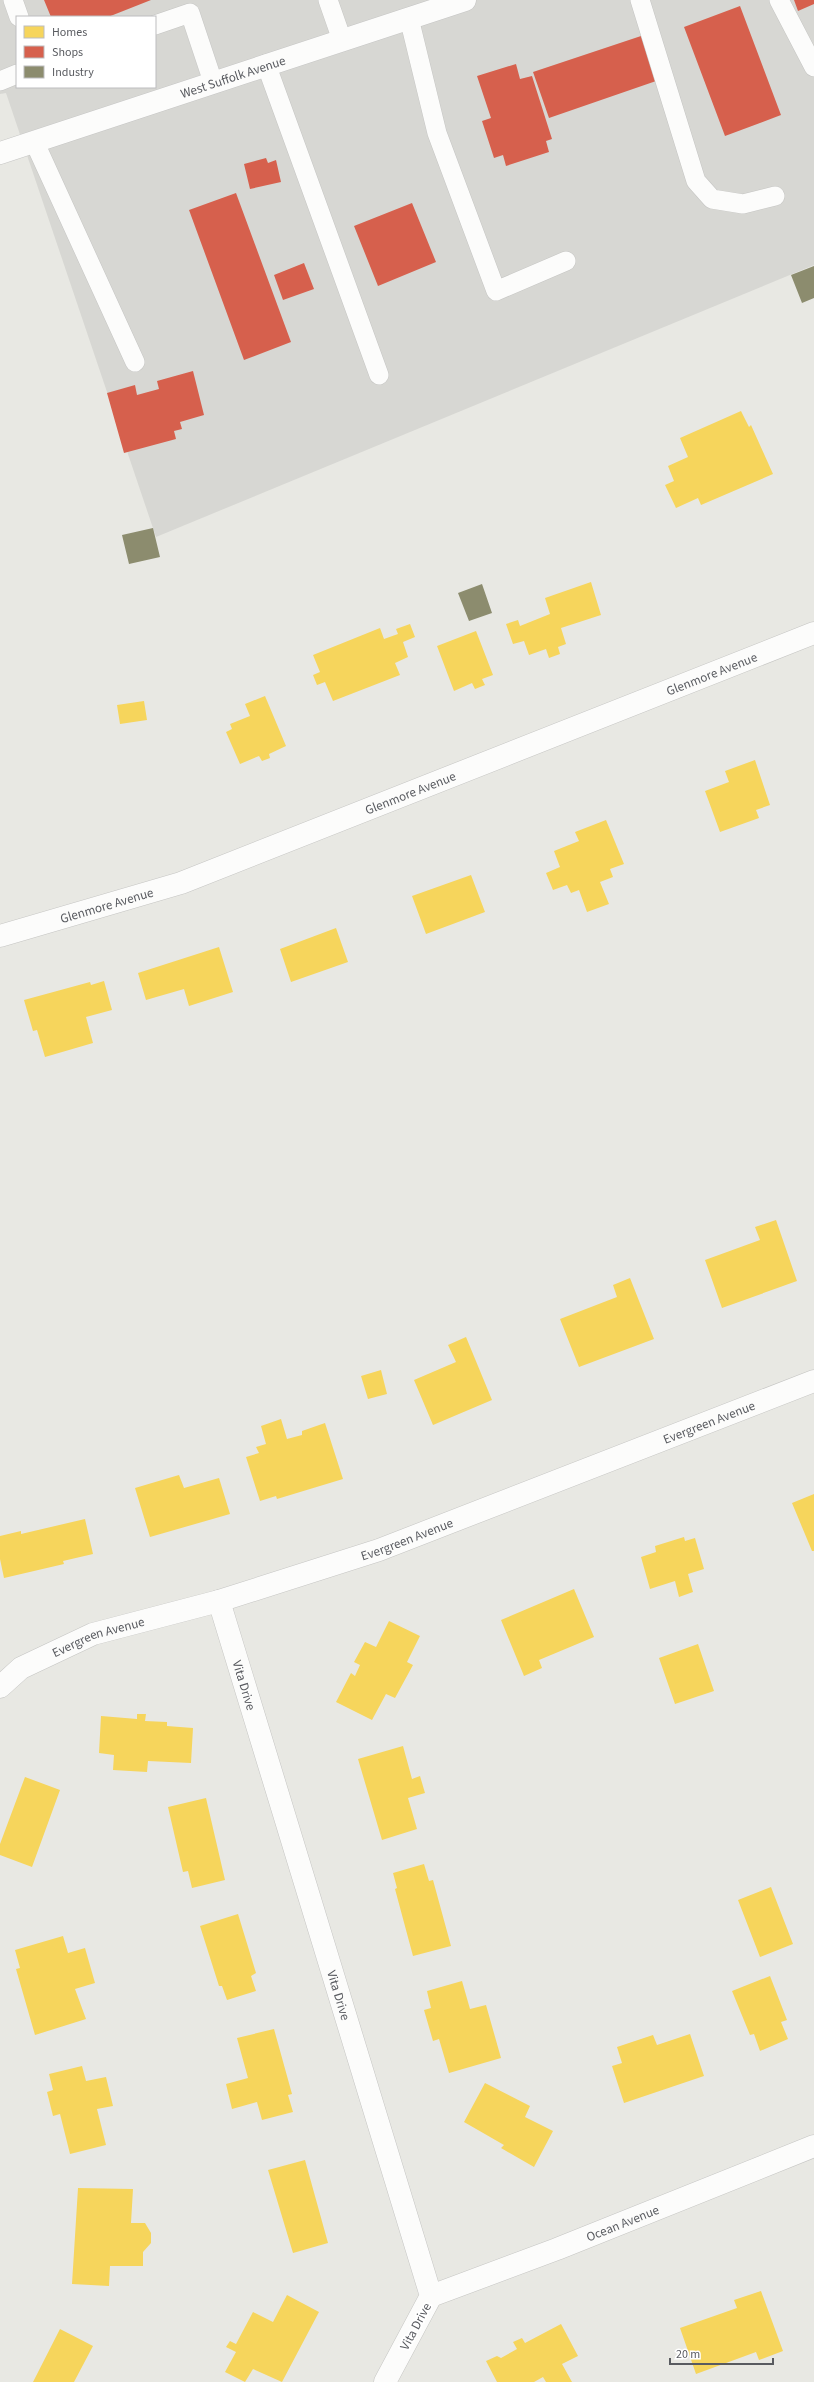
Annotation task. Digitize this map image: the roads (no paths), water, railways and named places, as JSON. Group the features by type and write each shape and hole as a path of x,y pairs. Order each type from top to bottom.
{"street":[{"name":"West Suffolk Avenue","path":"0,151 465,0"},
{"name":"Glenmore Avenue","path":"0,936 181,883 814,633"},
{"name":"Evergreen Avenue","path":"0,1687 21,1668 93,1634 219,1601 379,1550 814,1380"},
{"name":"Vita Drive","path":"219,1601 431,2296 385,2382"},
{"name":"Ocean Avenue","path":"431,2296 557,2249 814,2146"}],"lane":[{"path":"13,0 19,16"},
{"path":"328,0 342,40"},
{"path":"640,0 696,181 712,199 743,204 775,196"},
{"path":"779,0 814,67"},
{"path":"156,25 190,13 213,82"},
{"path":"409,18 437,133 496,291 566,261"},
{"path":"266,64 379,375"},
{"path":"0,81 16,74"},
{"path":"34,141 135,362"}]}
